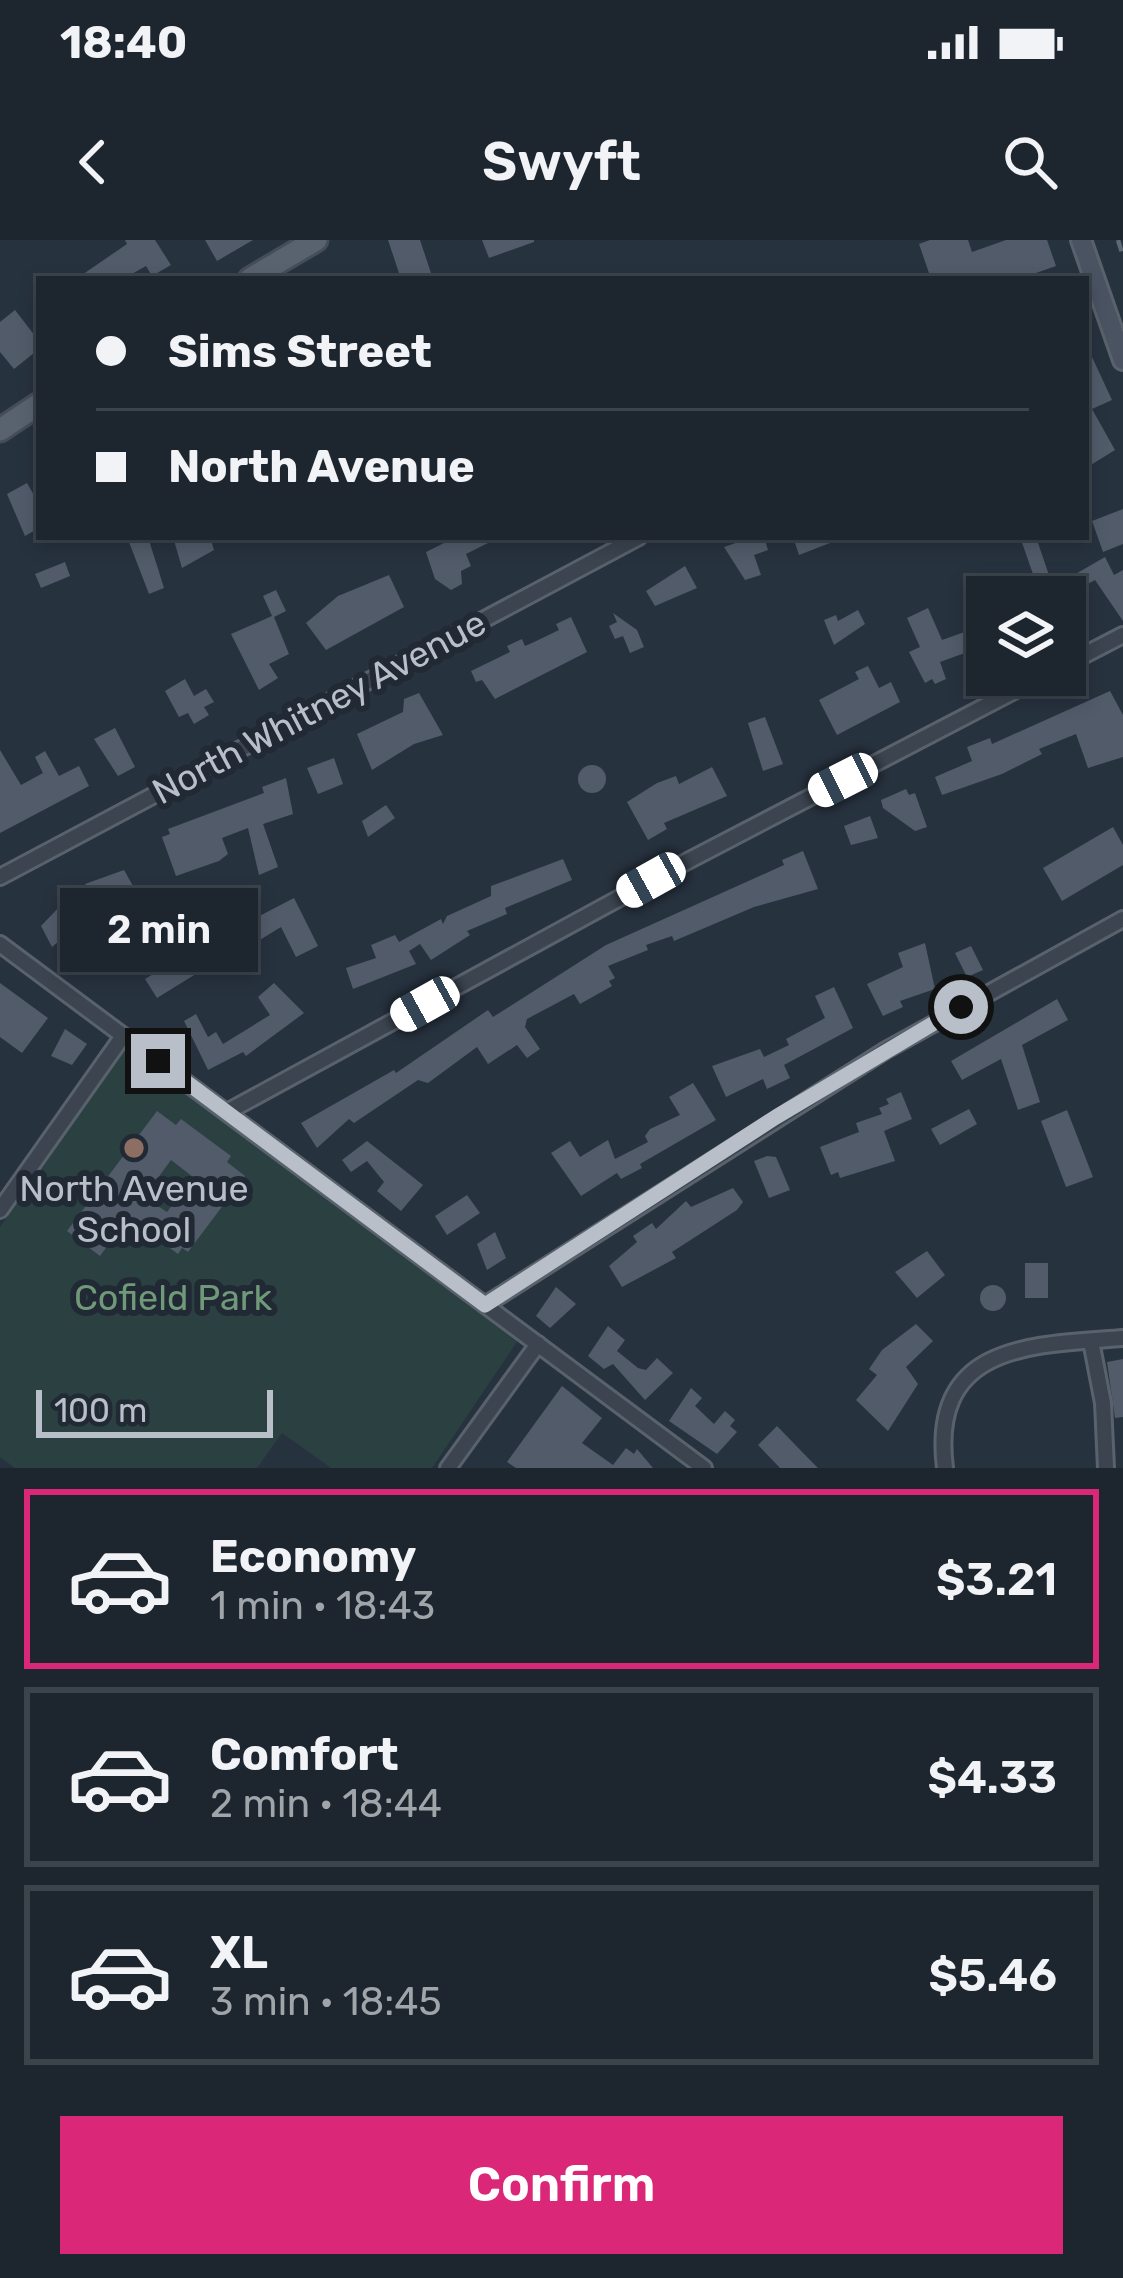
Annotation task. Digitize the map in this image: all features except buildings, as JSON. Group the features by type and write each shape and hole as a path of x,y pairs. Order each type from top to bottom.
{"main road":[{"path":"255,276 316,240"},
{"path":"1082,240 1093,296 1123,360"},
{"path":"0,430 36,406"}],"street":[{"name":"North Whitney Avenue","path":"0,877 633,540"},
{"path":"1086,654 1123,635"},
{"path":"226,1112 682,864 1006,696"},
{"path":"485,1305 886,1050 1123,919"},
{"path":"0,944 704,1468"},
{"path":"0,1210 123,1036"},
{"path":"945,1468 944,1430 954,1400 973,1372 1018,1346 1123,1338"},
{"path":"1090,1341 1108,1442 1106,1468"},
{"path":"448,1468 538,1344"}],"green space":[{"name":"Cofield Park","path":"124,1049 521,1336 432,1468 331,1468 282,1433 257,1468 15,1468 0,1457 0,1227"}],"railway":[{"path":"1118,240 1123,256"}],"place":[{"name":"North Avenue School","path":"134,1148"}],"route":[{"path":"158,1061 485,1305 776,1117 961,1007"}]}
